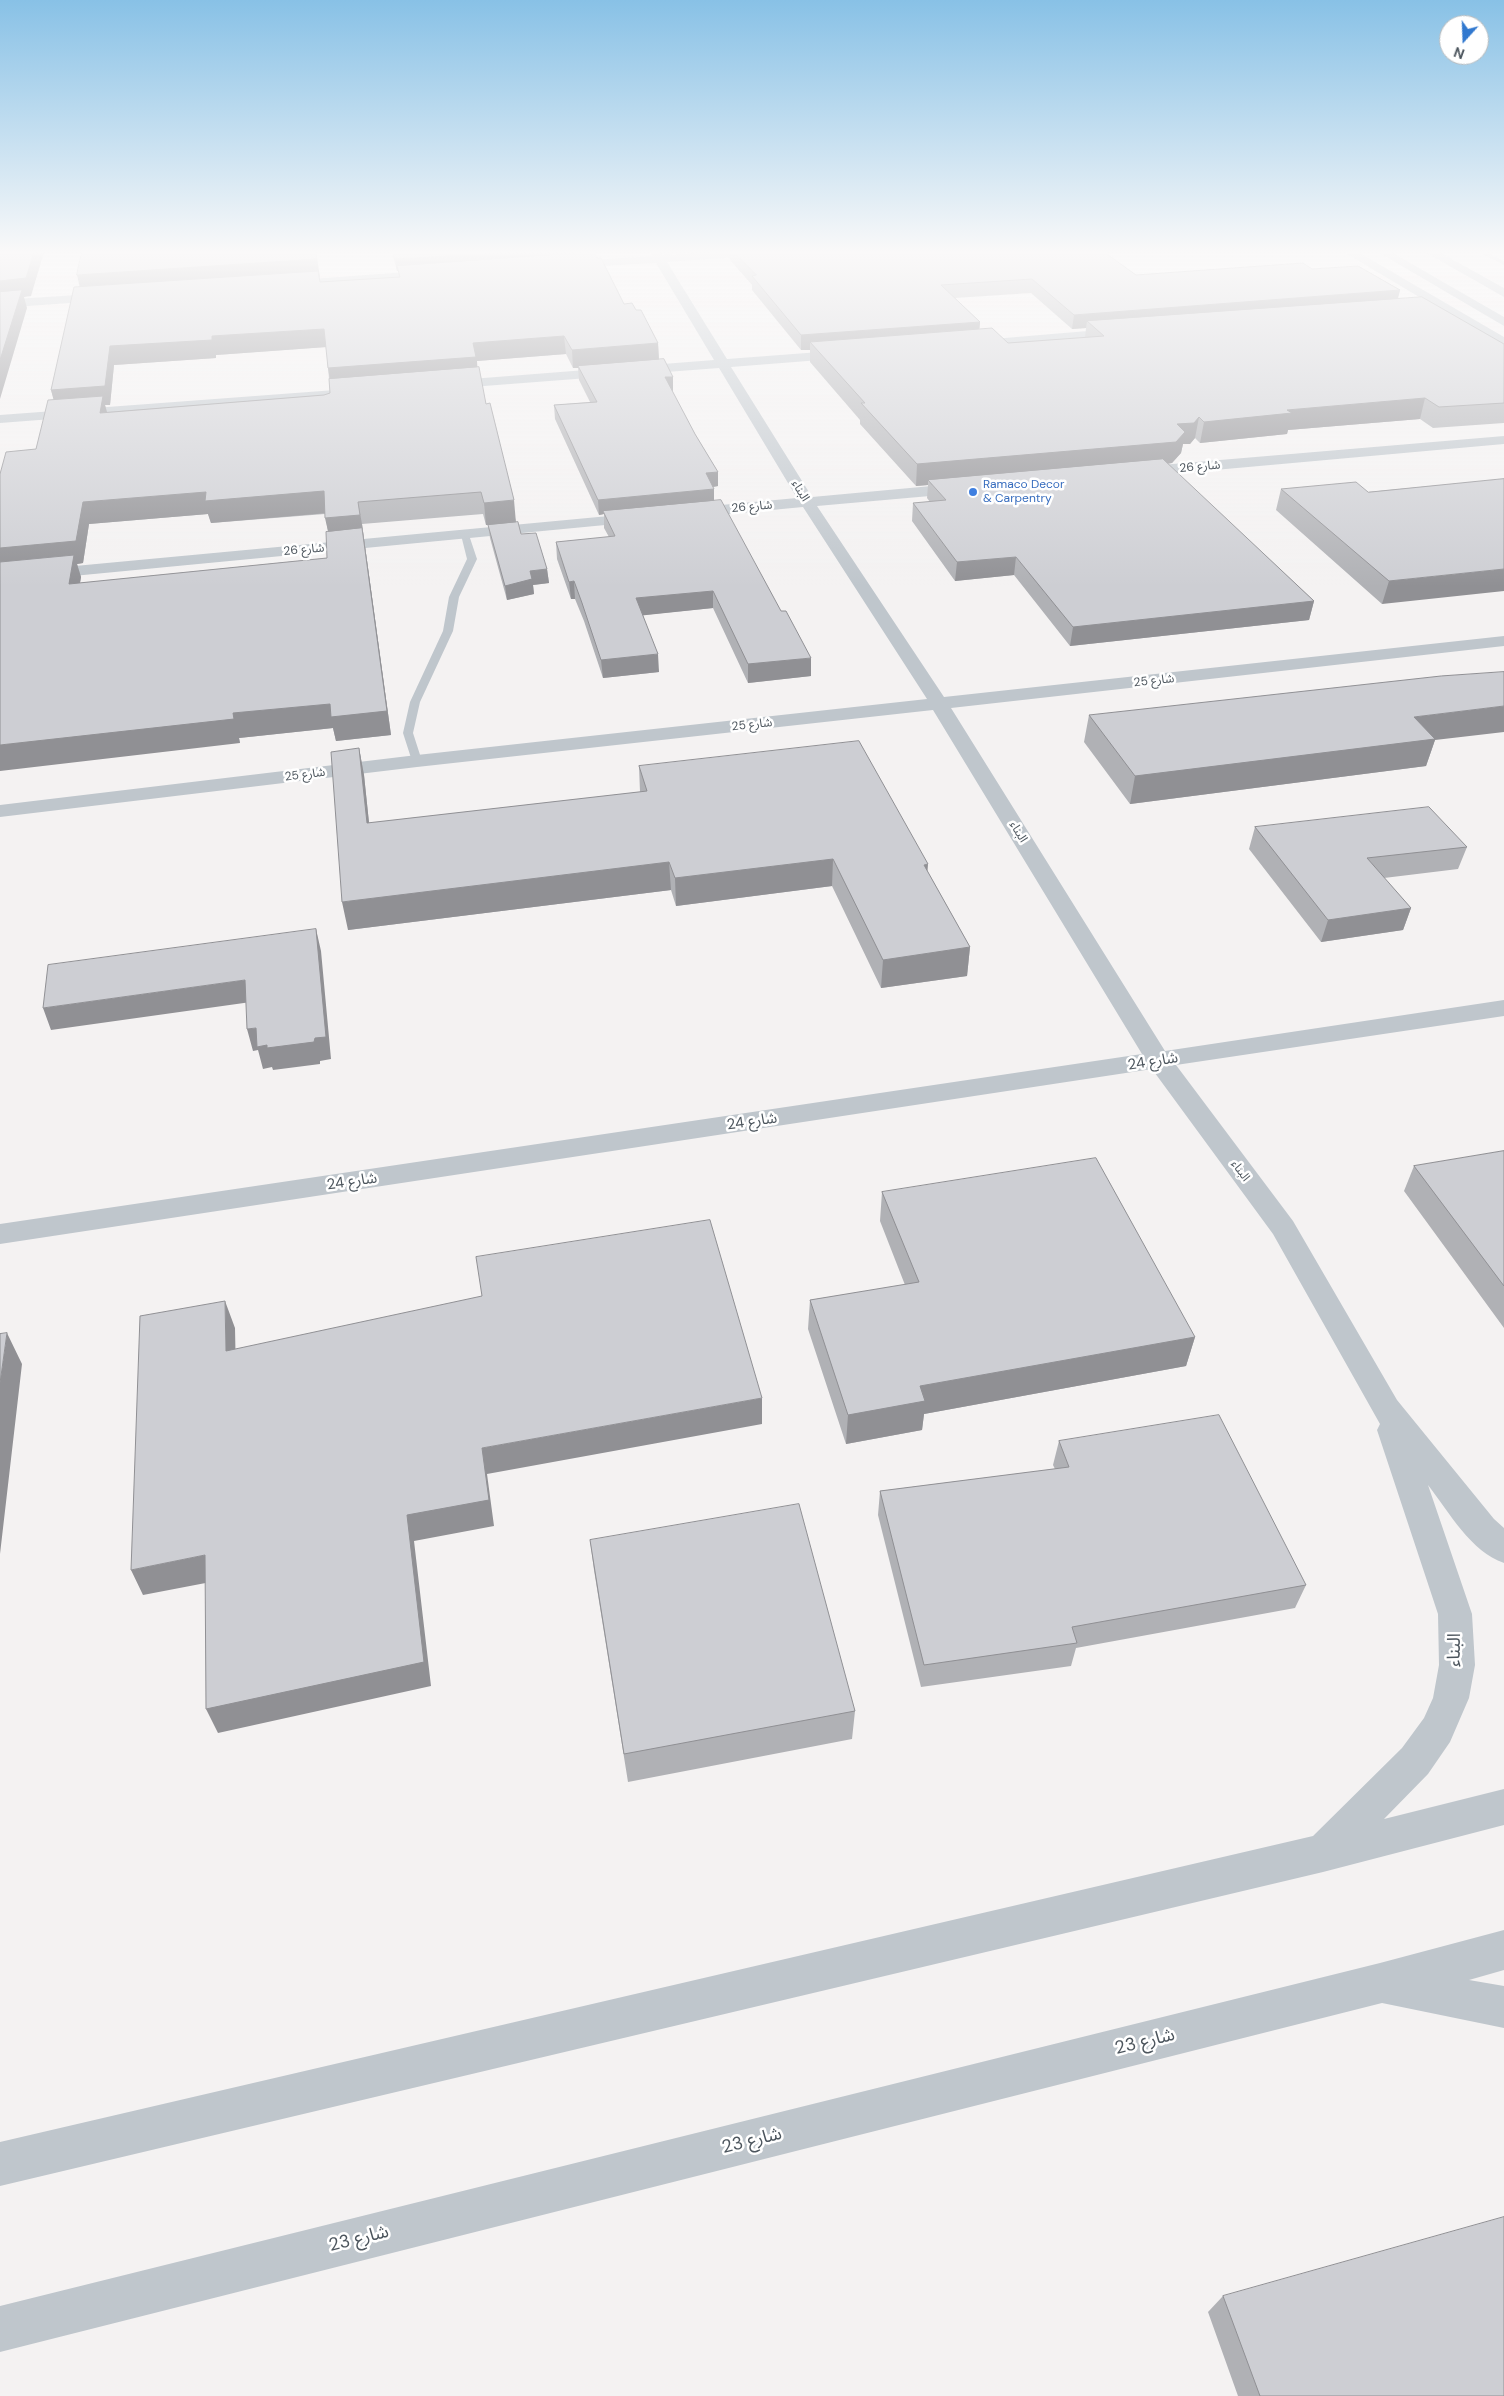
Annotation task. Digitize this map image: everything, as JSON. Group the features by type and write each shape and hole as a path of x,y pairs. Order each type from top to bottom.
{"street":[{"path":"436,386 723,364"},
{"name":"البناء","path":"723,364 807,502 940,705 1159,1061 1283,1228 1386,1409 1482,1529 1504,1549"},
{"path":"0,419 376,391"},
{"name":"شارع 26","path":"1121,474 1504,440"},
{"name":"شارع 26","path":"0,578 983,486"},
{"name":"شارع 25","path":"0,811 417,761 940,705 1504,641"},
{"name":"شارع 24","path":"0,1234 1504,1008"},
{"name":"البناء","path":"1323,1853 1415,1761 1440,1722 1451,1698 1457,1666 1455,1614 1386,1409"},
{"path":"0,2164 1323,1853 1504,1807"},
{"name":"شارع 23","path":"0,2329 1380,1983 1504,1950"},
{"path":"1380,1983 1504,2007"}],"lane":[{"path":"417,761 408,733 415,702 448,631 454,598 472,558 465,535"}],"building":[{"path":"57,364 108,364 105,386 51,390"},
{"path":"328,364 384,364 328,368"},
{"path":"605,364 666,364 673,377 665,377 695,434 718,472 706,473 714,489 598,500 554,405 597,402 578,366"},
{"path":"830,364 1504,364 1504,403 1439,407 1425,398 1287,410 1292,413 1204,422 1199,417 1194,423 1177,424 1185,432 1176,442 917,464 861,403 865,403"},
{"path":"479,367 486,404 490,403 514,500 484,503 481,492 358,502 360,515 325,518 324,491 205,501 206,492 83,502 76,541 0,548 0,474 6,452 36,449 48,400 103,396 100,413 324,395 330,393 329,379"},
{"path":"1163,459 1314,601 1073,627 1016,557 957,562 913,503 946,500 928,480"},
{"path":"1504,479 1504,569 1389,581 1281,489 1356,482 1368,492"},
{"path":"721,500 781,611 786,611 811,658 748,664 713,591 636,598 658,654 601,660 574,581 569,582 556,542 615,536 603,511"},
{"path":"518,522 521,534 536,533 547,569 530,571 532,579 505,586 488,525"},
{"path":"362,528 387,711 331,717 330,704 233,713 234,719 0,745 0,562 74,555 69,584 327,558 326,532"},
{"path":"1504,672 1504,706 1414,717 1435,739 1135,776 1089,715 1441,676"},
{"path":"859,741 928,864 924,865 970,947 883,960 833,859 675,878 669,862 342,902 331,752 359,748 367,823 647,791 639,766"},
{"path":"1429,807 1467,847 1367,858 1411,908 1328,920 1255,827"},
{"path":"316,929 326,1037 315,1038 314,1042 267,1048 267,1045 257,1047 256,1028 247,1029 245,980 43,1008 48,965"},
{"path":"1504,1151 1504,1286 1414,1166"},
{"path":"1096,1158 1195,1337 920,1386 925,1401 848,1415 810,1300 919,1282 882,1192"},
{"path":"710,1220 762,1398 482,1448 489,1500 407,1515 424,1662 206,1709 205,1555 131,1570 140,1316 225,1301 226,1351 482,1296 476,1257"},
{"path":"7,1333 0,1383 0,1334"},
{"path":"1219,1415 1306,1585 1072,1627 1077,1643 924,1665 880,1491 1069,1467 1059,1441"},
{"path":"799,1504 855,1711 624,1754 590,1540"},
{"path":"1504,2217 1504,2396 1260,2396 1223,2296"}],"place":[{"name":"Ramaco Decor & Carpentry","path":"973,492"}]}
